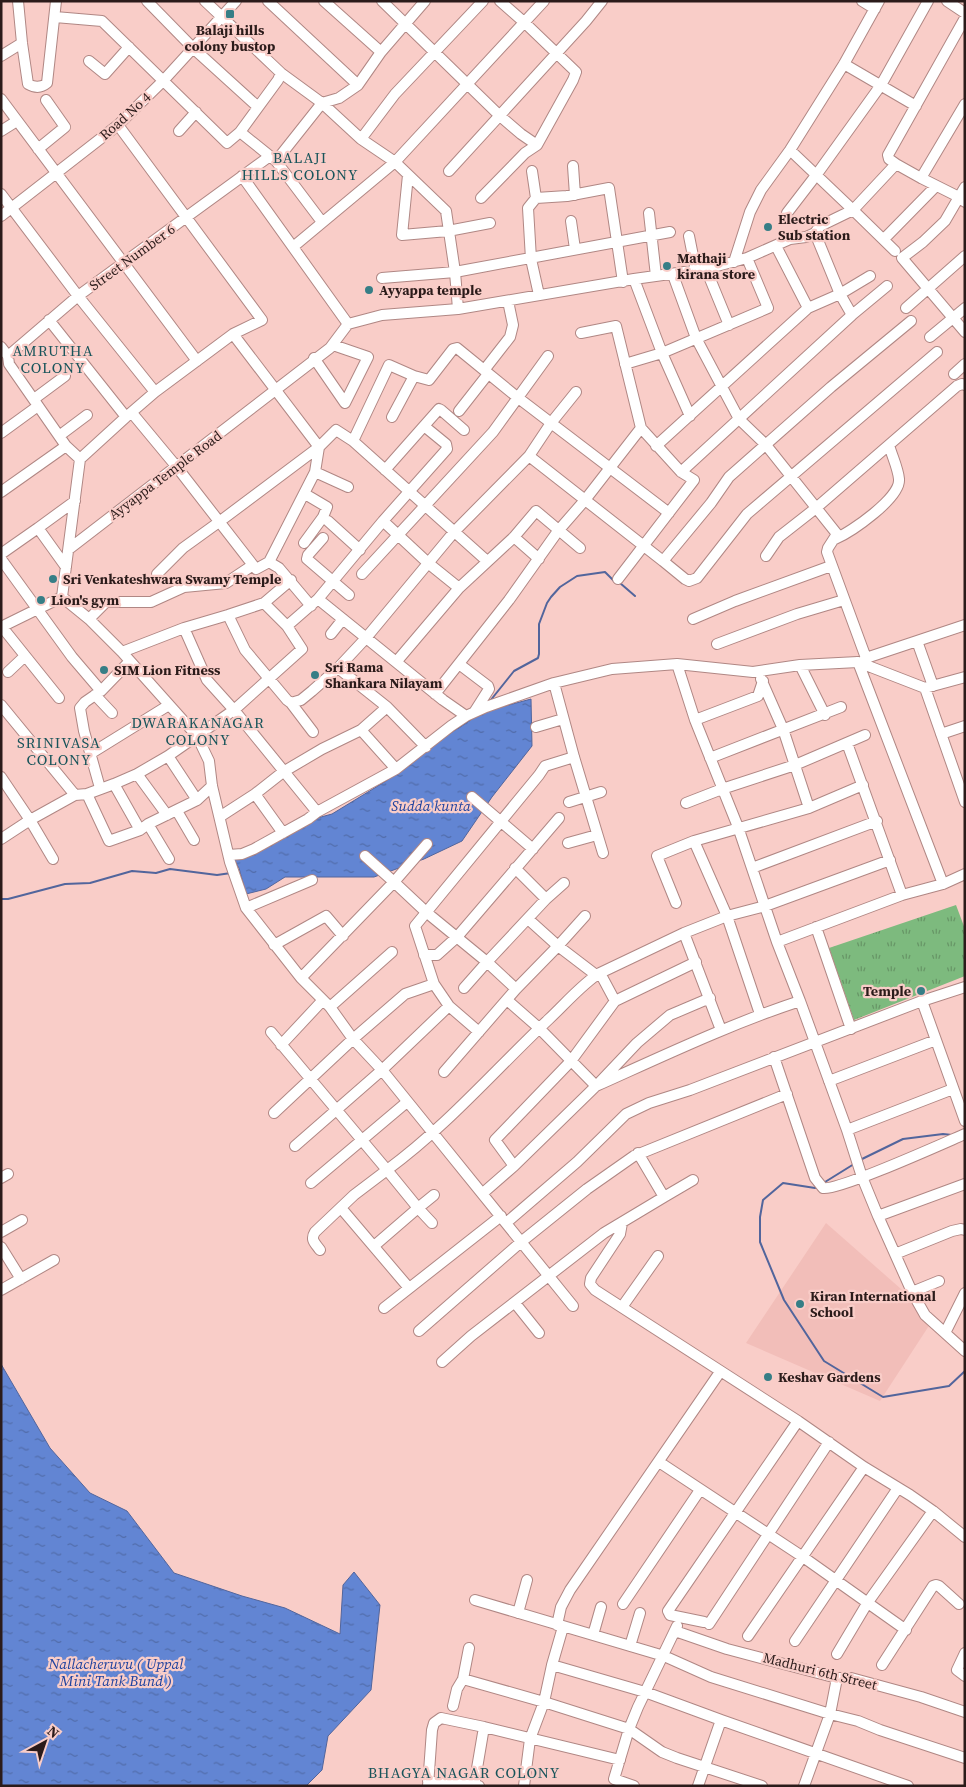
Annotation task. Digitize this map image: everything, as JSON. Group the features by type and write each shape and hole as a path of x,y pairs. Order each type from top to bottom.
{"street":[{"path":"18,1 28,84 33,87 43,86 47,82 56,1"},
{"path":"147,1 192,48 258,107"},
{"path":"205,1 281,72 322,103 361,138 395,162 446,211 455,272 458,309"},
{"name":"Road No 4","path":"1,216 118,125 163,81 220,16 236,1"},
{"path":"268,1 358,85"},
{"path":"324,1 381,52"},
{"path":"382,1 500,116 537,145"},
{"path":"322,103 339,98 358,85 381,52 425,1"},
{"path":"361,138 394,94 483,1"},
{"path":"481,198 525,153 537,145 576,72 557,52 500,1"},
{"path":"292,247 395,162 544,1"},
{"path":"449,171 602,1"},
{"path":"734,262 750,212 761,190 790,150 844,64 877,5 862,1"},
{"path":"787,212 817,174 881,85 928,1"},
{"path":"947,1 965,13"},
{"path":"55,17 102,21 227,143 240,132 278,80 281,72"},
{"path":"962,200 896,164 889,159 888,155 965,18"},
{"path":"1,56 22,43"},
{"path":"89,61 105,74 129,47"},
{"path":"844,64 916,106"},
{"path":"1,99 197,361"},
{"path":"38,149 65,128 46,100"},
{"name":"Street Number 6","path":"6,364 49,320 78,296 242,176 273,159 322,103"},
{"path":"921,178 965,104"},
{"path":"179,131 196,112"},
{"path":"1,131 17,120"},
{"path":"62,597 80,459 155,392 233,334 262,320 118,125"},
{"path":"240,132 273,159 322,222"},
{"path":"790,150 895,251"},
{"path":"242,176 348,324 382,314 458,309 538,294 701,270 734,262 790,239 806,237 815,233 820,226 853,210 896,164"},
{"path":"573,166 575,194"},
{"path":"532,171 536,198"},
{"path":"408,175 402,235 448,231 490,223"},
{"path":"884,239 936,186"},
{"path":"965,187 962,200 945,221 924,242 902,258 965,332"},
{"path":"538,294 531,259 528,208 536,198 609,188 617,242 629,280 690,416"},
{"path":"1,194 78,296 155,392"},
{"path":"649,213 656,276"},
{"path":"571,221 575,249"},
{"path":"382,278 455,272 670,232"},
{"path":"815,233 840,294 852,315"},
{"path":"689,236 701,270 729,325"},
{"path":"776,246 808,308"},
{"path":"906,308 965,256"},
{"path":"625,364 662,353 768,308 747,258"},
{"path":"673,274 696,338 739,419 766,445 837,534 827,552 863,662 864,682 871,695 943,884"},
{"path":"656,446 787,325 808,308 840,294 870,276"},
{"path":"681,472 852,315 887,286"},
{"path":"459,410 510,337 513,325 508,301"},
{"path":"930,337 965,308"},
{"path":"49,320 129,415 176,466 256,569 269,562 305,494 315,472 319,447 233,334"},
{"path":"663,561 711,503 729,477 831,387 910,321"},
{"name":"Ayyappa Temple Road","path":"69,549 333,345 348,324"},
{"path":"581,332 616,326 641,428 681,472 694,480 618,579"},
{"path":"314,358 345,403 368,357 333,345"},
{"path":"1,347 6,364 36,402 66,446 80,459"},
{"path":"353,441 390,365 428,380 453,348 455,348 669,513"},
{"path":"529,456 689,581 697,578 747,514 937,352"},
{"path":"362,574 493,432 548,356"},
{"path":"954,374 965,364"},
{"path":"1,432 65,376"},
{"path":"392,417 414,376"},
{"path":"766,556 779,537 816,508 957,386 965,385"},
{"path":"291,703 301,700 338,668 366,638 454,532 529,456 551,423 576,392"},
{"path":"385,470 436,411 442,410 464,430"},
{"path":"59,436 87,415"},
{"path":"287,626 315,603 383,520 447,449 446,444 424,426"},
{"path":"435,694 509,600 558,531 611,468 641,428"},
{"path":"157,574 183,548 319,447 336,430 353,441 487,561"},
{"path":"835,539 848,533 896,492 899,479 889,445"},
{"path":"1,492 66,446"},
{"path":"315,472 348,487"},
{"path":"304,543 323,517 327,507 305,494"},
{"path":"1,554 75,501"},
{"path":"397,661 459,588 514,537 536,511 580,548"},
{"path":"383,520 428,563 459,588"},
{"path":"328,521 360,550"},
{"path":"38,528 66,567"},
{"path":"514,537 539,559"},
{"path":"323,538 308,555 307,559 349,596"},
{"path":"1,558 112,712"},
{"path":"269,562 279,568 315,603 343,619 397,661 435,694 468,716"},
{"path":"89,618 106,602 151,602 184,587 226,583 253,565"},
{"path":"693,619 735,601 832,566"},
{"path":"122,652 184,628 228,616 264,603 291,580"},
{"path":"59,698 2,627 62,597"},
{"path":"62,597 89,618 197,736 209,761 212,786 221,816 233,871 246,908 301,978 326,1004 353,1039 382,1070 433,1132 573,1306"},
{"path":"718,644 797,614 844,600"},
{"path":"1,839 30,820 75,795 87,794 114,784 137,774 168,756 234,710 302,649 287,626 264,603"},
{"path":"228,616 245,650 291,703 313,732"},
{"path":"331,634 343,619"},
{"path":"229,855 248,852 396,769 451,726 468,716 554,683 612,669 677,664 753,672 800,665 863,662 965,624"},
{"path":"184,628 207,680 234,710 317,812"},
{"path":"917,642 941,734 965,802"},
{"path":"8,672 26,656"},
{"path":"100,788 79,714 80,708 130,661"},
{"path":"863,662 929,687 965,678"},
{"path":"459,664 488,686 489,690 468,716"},
{"path":"677,664 695,720 738,827 777,942 847,1130 862,1177 878,1216 912,1292 925,1314 965,1351"},
{"path":"800,665 825,715"},
{"path":"338,668 387,707 426,747"},
{"path":"753,672 763,681 784,728 809,808"},
{"path":"695,720 758,696 763,681"},
{"path":"554,683 603,853"},
{"path":"1,705 75,795"},
{"path":"90,754 169,705"},
{"path":"221,816 255,794 283,772 322,749 361,730 387,707"},
{"path":"710,758 784,728 825,715 841,707"},
{"path":"536,727 563,719"},
{"path":"941,734 965,726"},
{"path":"361,730 396,769"},
{"path":"686,803 795,765 865,735"},
{"path":"847,742 877,821 902,895"},
{"path":"168,756 197,800"},
{"path":"479,1032 449,1006 434,984 415,926 545,766 574,757"},
{"path":"954,771 965,768"},
{"path":"137,774 167,815"},
{"path":"1,777 30,820 53,860"},
{"path":"114,784 144,827 169,858"},
{"path":"676,903 657,856 694,841 738,827 809,808 863,785"},
{"path":"87,794 109,840 144,827 178,811 197,800 212,786"},
{"path":"569,802 601,792"},
{"path":"255,794 283,832"},
{"path":"472,797 533,848"},
{"path":"178,811 194,840"},
{"path":"424,955 437,955 457,937 559,818"},
{"path":"752,868 877,821"},
{"path":"568,843 597,835"},
{"path":"694,841 727,916 760,1014"},
{"path":"301,978 394,882 427,844"},
{"path":"365,856 426,912 516,989"},
{"path":"320,1250 312,1240 315,1232 460,1108 539,1028 598,974 684,933 727,916 765,906 890,860"},
{"path":"515,868 546,899"},
{"path":"777,942 902,895 943,884 965,874"},
{"path":"246,908 312,880"},
{"path":"464,988 546,899 564,883"},
{"path":"274,945 326,916 343,936"},
{"path":"444,1072 516,989 585,916"},
{"path":"528,919 558,946 598,974 615,1001"},
{"path":"816,927 851,1029"},
{"path":"684,933 710,998 720,1030"},
{"path":"281,1045 326,1004 392,952"},
{"path":"514,1166 495,1140 571,1061 615,1001 696,962"},
{"path":"274,1113 310,1078 405,994 434,984"},
{"path":"384,1308 577,1162 626,1114 649,1103 690,1090 922,1001 965,987"},
{"path":"483,1193 514,1166 596,1086 637,1042 670,1015 710,998"},
{"path":"507,1000 539,1028 596,1086"},
{"path":"596,1086 720,1030 800,1001"},
{"path":"922,1001 965,1121"},
{"path":"295,1146 382,1070 449,1006"},
{"path":"271,1032 432,1223"},
{"path":"829,1081 936,1040"},
{"path":"774,1057 818,1183 827,1189 964,1136"},
{"path":"847,1130 953,1089"},
{"path":"419,1331 521,1242 587,1189 638,1153 787,1094"},
{"path":"311,1183 407,1102"},
{"path":"638,1153 664,1197"},
{"path":"442,1362 471,1336 604,1233 693,1180"},
{"path":"878,1216 965,1184"},
{"path":"374,1246 434,1195"},
{"path":"341,1208 409,1288"},
{"path":"1,1232 22,1220"},
{"path":"622,1222 620,1234 590,1282 595,1290 933,1511 965,1537"},
{"path":"895,1254 952,1231 965,1230"},
{"path":"1,1247 21,1279"},
{"path":"622,1307 658,1256"},
{"path":"1,1290 54,1260"},
{"path":"912,1292 939,1281"},
{"path":"944,1333 965,1293"},
{"path":"515,1303 539,1333"},
{"path":"524,1786 530,1739 544,1702 560,1626 561,1607 567,1595 720,1372"},
{"path":"798,1421 668,1611 670,1615 706,1623 829,1442"},
{"path":"659,1462 803,1557 906,1630"},
{"path":"748,1636 864,1467"},
{"path":"795,1640 898,1488"},
{"path":"623,1604 700,1490"},
{"path":"837,1654 868,1602 933,1511"},
{"path":"518,1613 527,1580"},
{"path":"882,1666 933,1586 936,1585 959,1604"},
{"path":"475,1600 664,1656 711,1677 858,1721 965,1758"},
{"path":"593,1635 601,1606"},
{"path":"630,1646 640,1613"},
{"name":"Madhuri 6th Street","path":"664,1656 677,1627 727,1649 837,1678 851,1678 921,1697 965,1712"},
{"path":"453,1706 463,1679 469,1648"},
{"path":"965,1653 957,1670 958,1673 965,1676"},
{"path":"634,1786 614,1779 630,1729 645,1692 664,1656"},
{"path":"552,1665 645,1692 908,1786"},
{"path":"804,1786 830,1714 837,1678"},
{"path":"463,1679 630,1729 662,1752 704,1768 762,1786"},
{"path":"484,1727 476,1785 428,1783 432,1730 434,1723 441,1718 484,1727 620,1760"},
{"path":"698,1786 721,1720"}],"shaded area":[{"path":"826,1223 934,1318 880,1401 746,1343"}],"green space":[{"path":"956,905 965,929 965,976 854,1020 829,948"}],"water":[{"name":"Sudda kunta","path":"531,699 532,746 492,797 462,841 424,859 374,877 285,877 266,889 246,894 239,868 234,860 310,820 332,814 386,781 440,740 483,712"},
{"name":"Nallacheruvu ( Uppal Mini Tank Bund )","path":"1,1364 50,1448 90,1493 127,1511 174,1573 285,1608 340,1634 343,1585 354,1572 380,1605 371,1690 328,1736 322,1770 306,1786 1,1786"}],"waterway":[{"path":"490,701 514,671 538,658 539,624 547,603 560,587 577,576 605,572 615,582"},
{"path":"620,583 635,596"},
{"path":"458,728 472,718"},
{"path":"1,899 8,899 65,884 90,883 132,871 156,873 170,869 217,875 231,873"},
{"path":"860,1160 903,1139 943,1134 952,1135"},
{"path":"825,1182 854,1164"},
{"path":"815,1188 783,1183 763,1200 760,1217 760,1242 784,1300 824,1361 883,1397 949,1386 965,1371"}],"place":[{"name":"Balaji hills colony bustop","path":"230,14"},
{"name":"Electric Sub station","path":"768,227"},
{"name":"Mathaji kirana store","path":"667,266"},
{"name":"Ayyappa temple","path":"369,290"},
{"name":"Sri Venkateshwara Swamy Temple","path":"53,579"},
{"name":"Lion's gym","path":"41,600"},
{"name":"SIM Lion Fitness","path":"104,670"},
{"name":"Sri Rama Shankara Nilayam","path":"315,675"},
{"name":"Temple","path":"921,991"},
{"name":"Kiran International School","path":"800,1304"},
{"name":"Keshav Gardens","path":"768,1377"}],"district":[{"name":"BALAJI HILLS COLONY","path":"300,166"},
{"name":"AMRUTHA COLONY","path":"53,358"},
{"name":"DWARAKANAGAR COLONY","path":"198,730"},
{"name":"SRINIVASA COLONY","path":"59,750"},
{"name":"BHAGYA NAGAR COLONY","path":"464,1772"}]}
